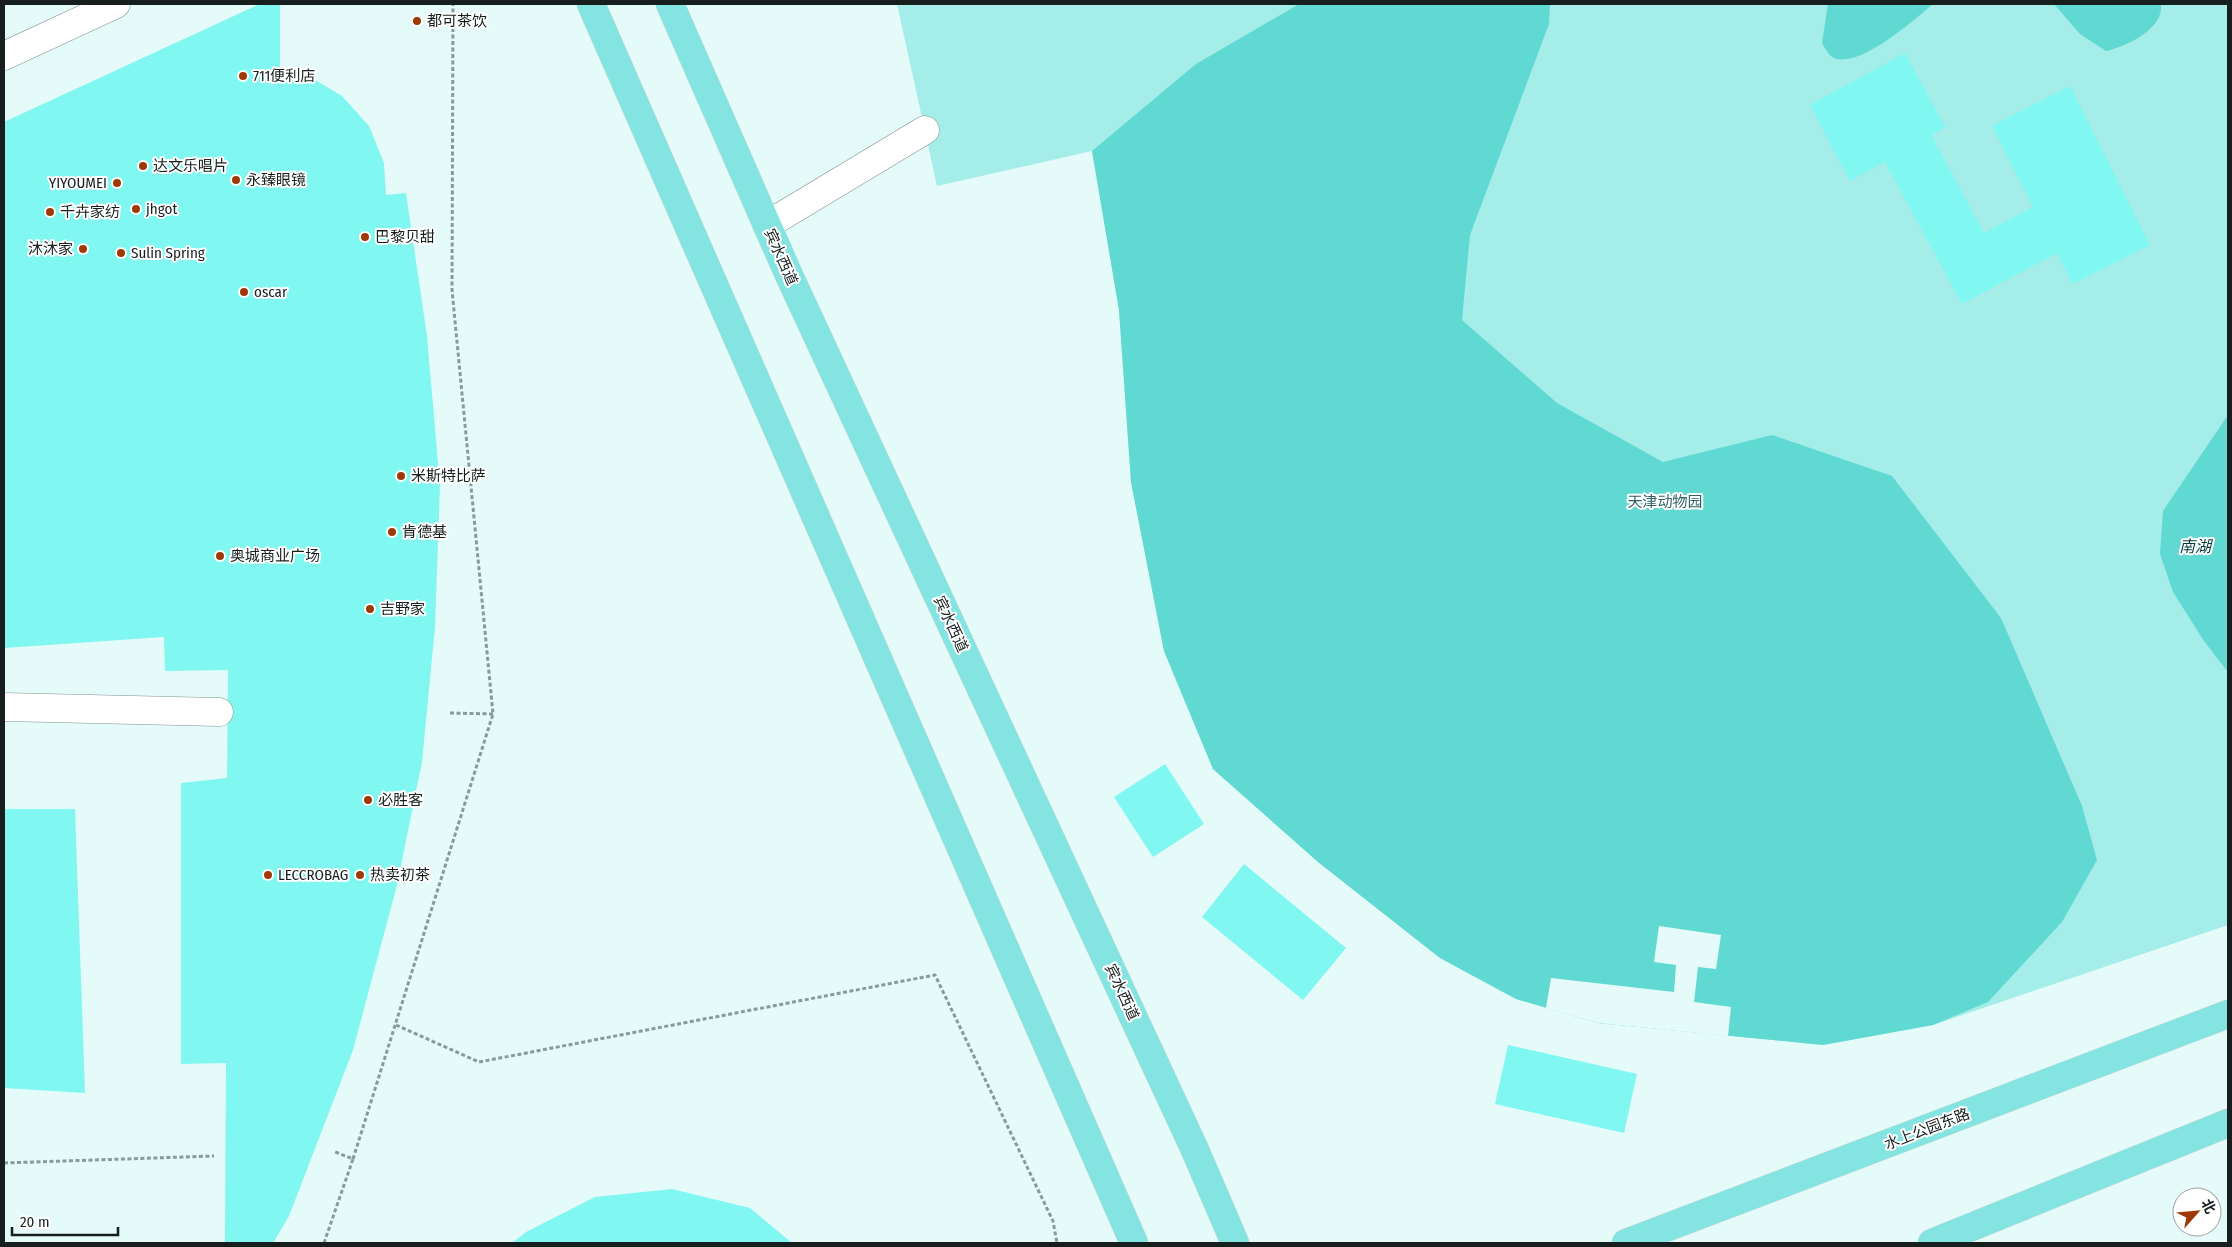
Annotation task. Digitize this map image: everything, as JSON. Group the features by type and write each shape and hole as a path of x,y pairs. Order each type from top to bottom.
{"main road":[{"path":"591,4 1134,1243"},
{"name":"宾水西道","path":"670,4 767,224 1195,1150 1235,1243"},
{"name":"水上公园东路","path":"1626,1243 2228,1014"},
{"path":"1932,1243 2228,1123"}],"street":[{"path":"4,56 116,4"},
{"path":"767,224 925,130"},
{"path":"4,707 219,712"}],"path":[{"path":"324,1243 353,1159 494,714 452,290 453,4"},
{"path":"450,713 494,714"},
{"path":"396,1025 479,1062 935,975 1053,1221 1058,1243"},
{"path":"333,1151 353,1159"},
{"path":"4,1163 214,1156"}],"green space":[{"name":"天津动物园","path":"897,4 2228,4 2228,925 1933,1025 1823,1045 1598,1023 1516,999 1440,958 1318,862 1213,769 1164,651 1131,482 1119,310 1092,151 937,186"}],"water":[{"path":"1299,4 1550,4 1549,24 1470,235 1462,320 1557,403 1663,462 1772,435 1892,476 2001,618 2082,806 2097,860 2062,922 1988,1002 1933,1025 1823,1045 1598,1023 1516,999 1440,958 1318,862 1213,769 1164,651 1131,482 1119,310 1092,151 1196,64"},
{"path":"1828,4 1933,4 1886,41 1871,50 1845,59 1832,57 1822,43"},
{"path":"2054,4 2161,4 2157,21 2150,29 2133,41 2106,51 2080,34"},
{"name":"南湖","path":"2228,415 2228,672 2204,641 2173,592 2160,554 2163,511"}],"pier":[{"path":"1659,926 1721,935 1716,969 1698,967 1694,1002 1731,1007 1728,1036 1598,1023 1546,1008 1551,978 1674,992 1676,965 1654,962"}],"building":[{"name":"奥城商业广场","path":"260,4 280,4 280,69 312,78 342,96 369,126 384,163 386,195 406,193 427,336 440,486 435,627 422,762 397,885 353,1050 289,1216 273,1243 225,1243 226,1063 181,1064 181,783 227,778 228,670 165,671 164,637 4,648 4,122"},
{"path":"1905,53 1945,127 1931,135 1984,233 2033,207 1992,126 2070,86 2150,245 2073,284 2057,253 1962,304 1885,162 1850,181 1810,105"},
{"path":"1165,764 1204,824 1153,857 1114,797"},
{"path":"4,809 75,809 85,1093 4,1088"},
{"path":"1244,864 1346,948 1303,1000 1202,917"},
{"path":"1508,1045 1637,1074 1624,1133 1495,1104"},
{"path":"672,1189 750,1208 792,1243 512,1243 526,1232 595,1197"}],"place":[{"name":"都可茶饮","path":"417,21"},
{"name":"711便利店","path":"243,76"},
{"name":"达文乐唱片","path":"143,166"},
{"name":"永臻眼镜","path":"236,180"},
{"name":"YIYOUMEI","path":"117,183"},
{"name":"jhgot","path":"136,209"},
{"name":"千卉家纺","path":"50,212"},
{"name":"巴黎贝甜","path":"365,237"},
{"name":"沐沐家","path":"83,249"},
{"name":"Sulin Spring","path":"121,253"},
{"name":"oscar","path":"244,292"},
{"name":"米斯特比萨","path":"401,476"},
{"name":"肯德基","path":"392,532"},
{"name":"奥城商业广场","path":"220,556"},
{"name":"吉野家","path":"370,609"},
{"name":"必胜客","path":"368,800"},
{"name":"LECCROBAG","path":"268,875"},
{"name":"热卖初茶","path":"360,875"}]}
